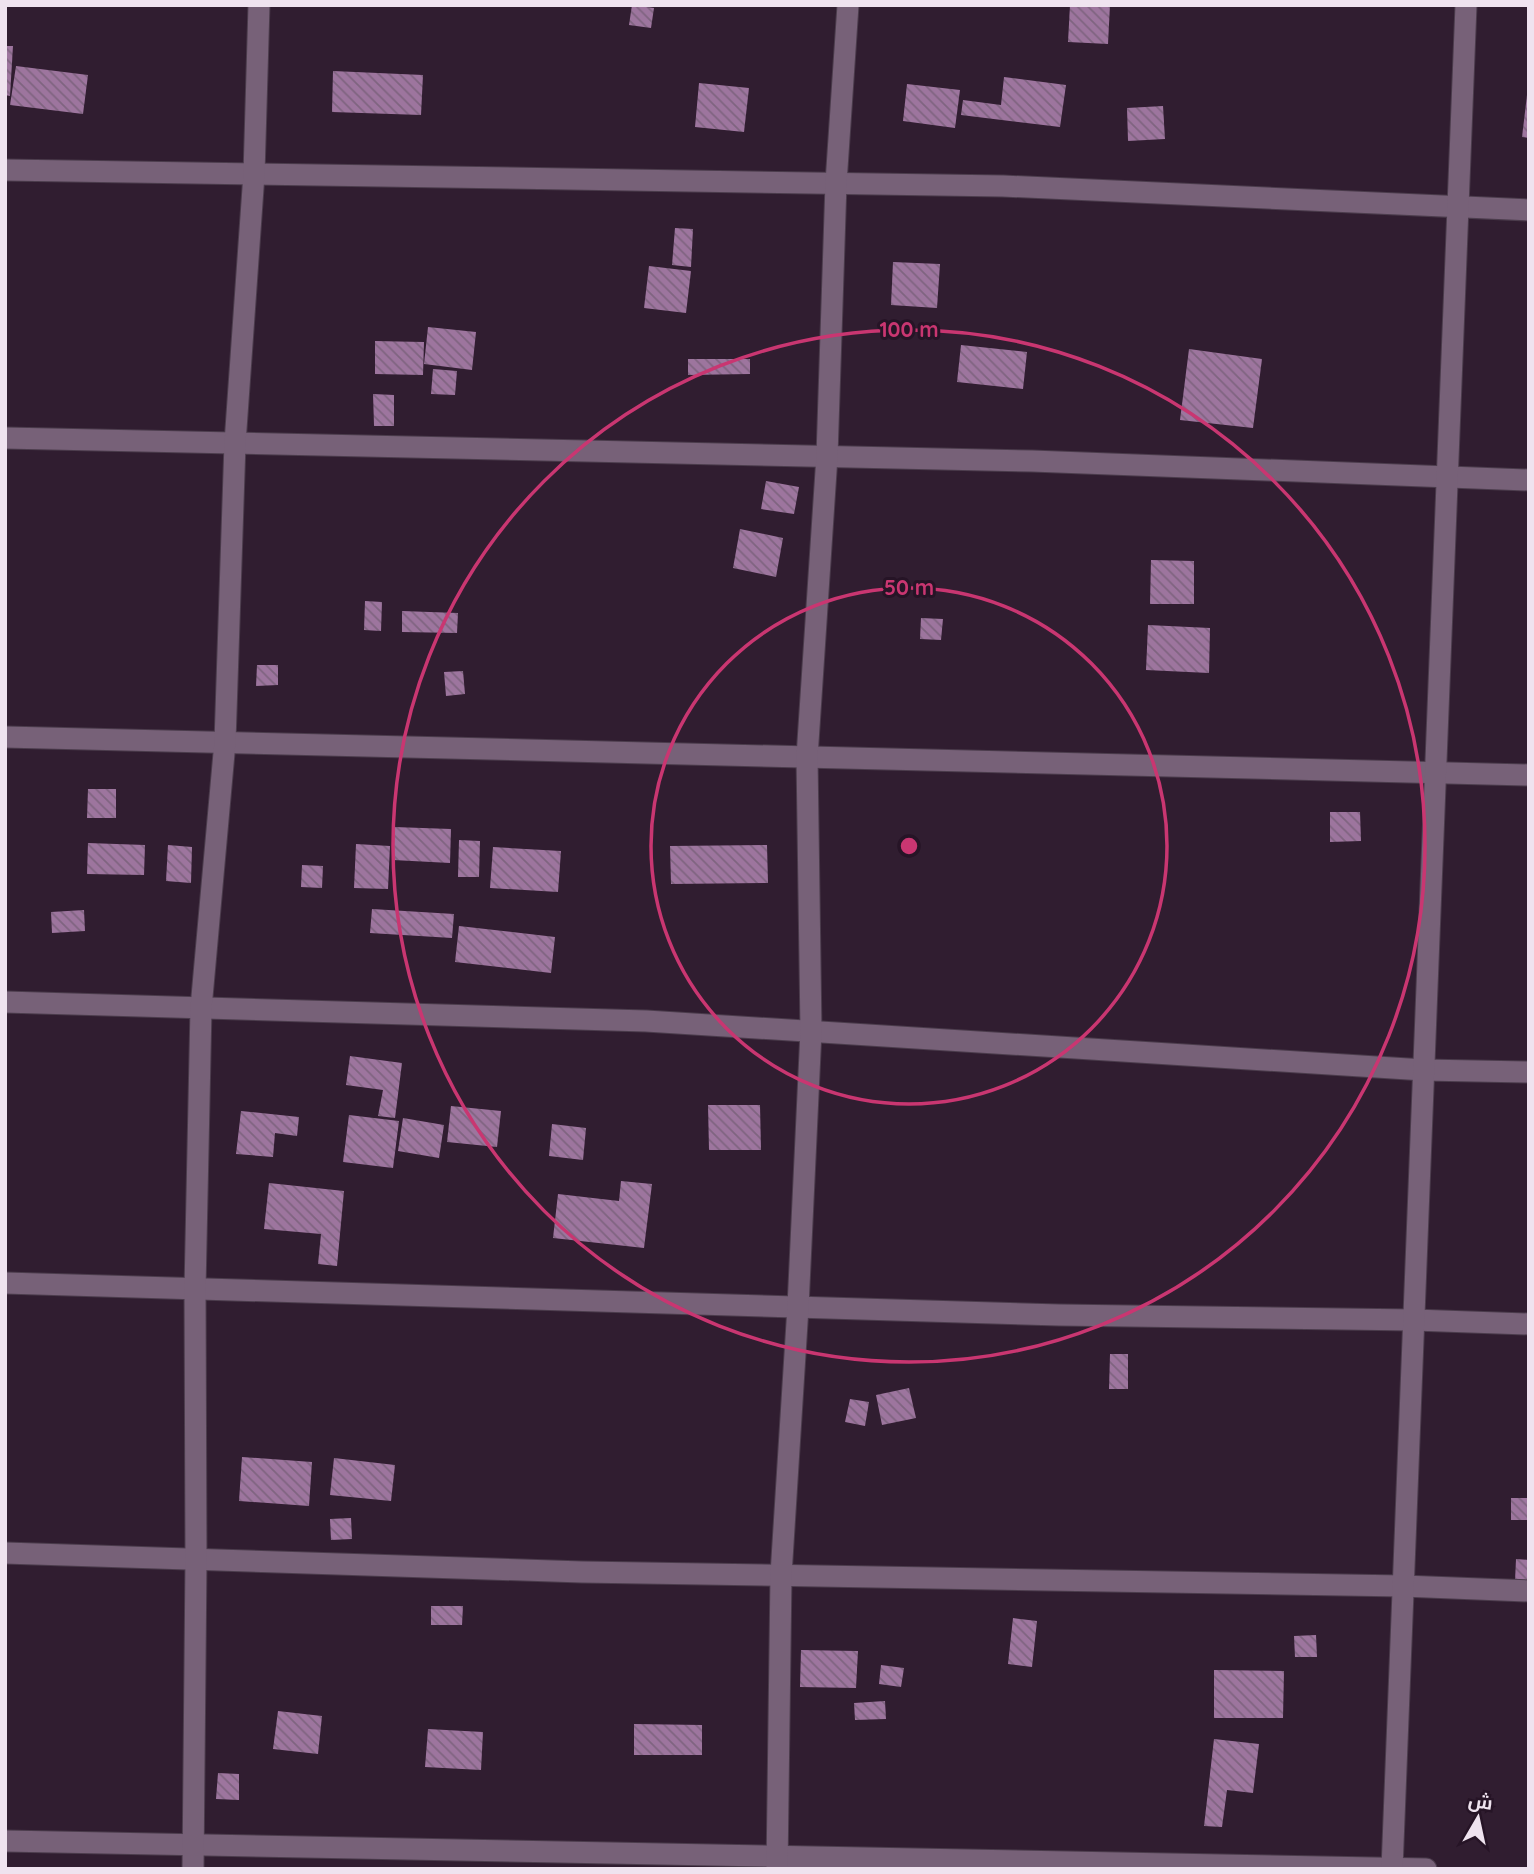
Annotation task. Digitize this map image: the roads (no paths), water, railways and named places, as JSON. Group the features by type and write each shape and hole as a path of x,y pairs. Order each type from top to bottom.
{"street":[{"path":"193,1869 197,1559 195,1289 201,1008 225,742 235,443 254,174 259,5"},
{"path":"777,1862 781,1575 798,1307 811,1031 807,757 827,456 836,183 848,5"},
{"path":"1392,1868 1466,5"},
{"path":"5,170 1017,186 1529,210"},
{"path":"5,438 1032,461 1529,480"},
{"path":"5,737 1529,775"},
{"path":"5,1002 646,1021 1424,1070 1529,1072"},
{"path":"5,1283 1059,1315 1529,1324"},
{"path":"5,1553 781,1575 1403,1586 1529,1591"},
{"path":"5,1841 777,1862 1426,1869"}]}
